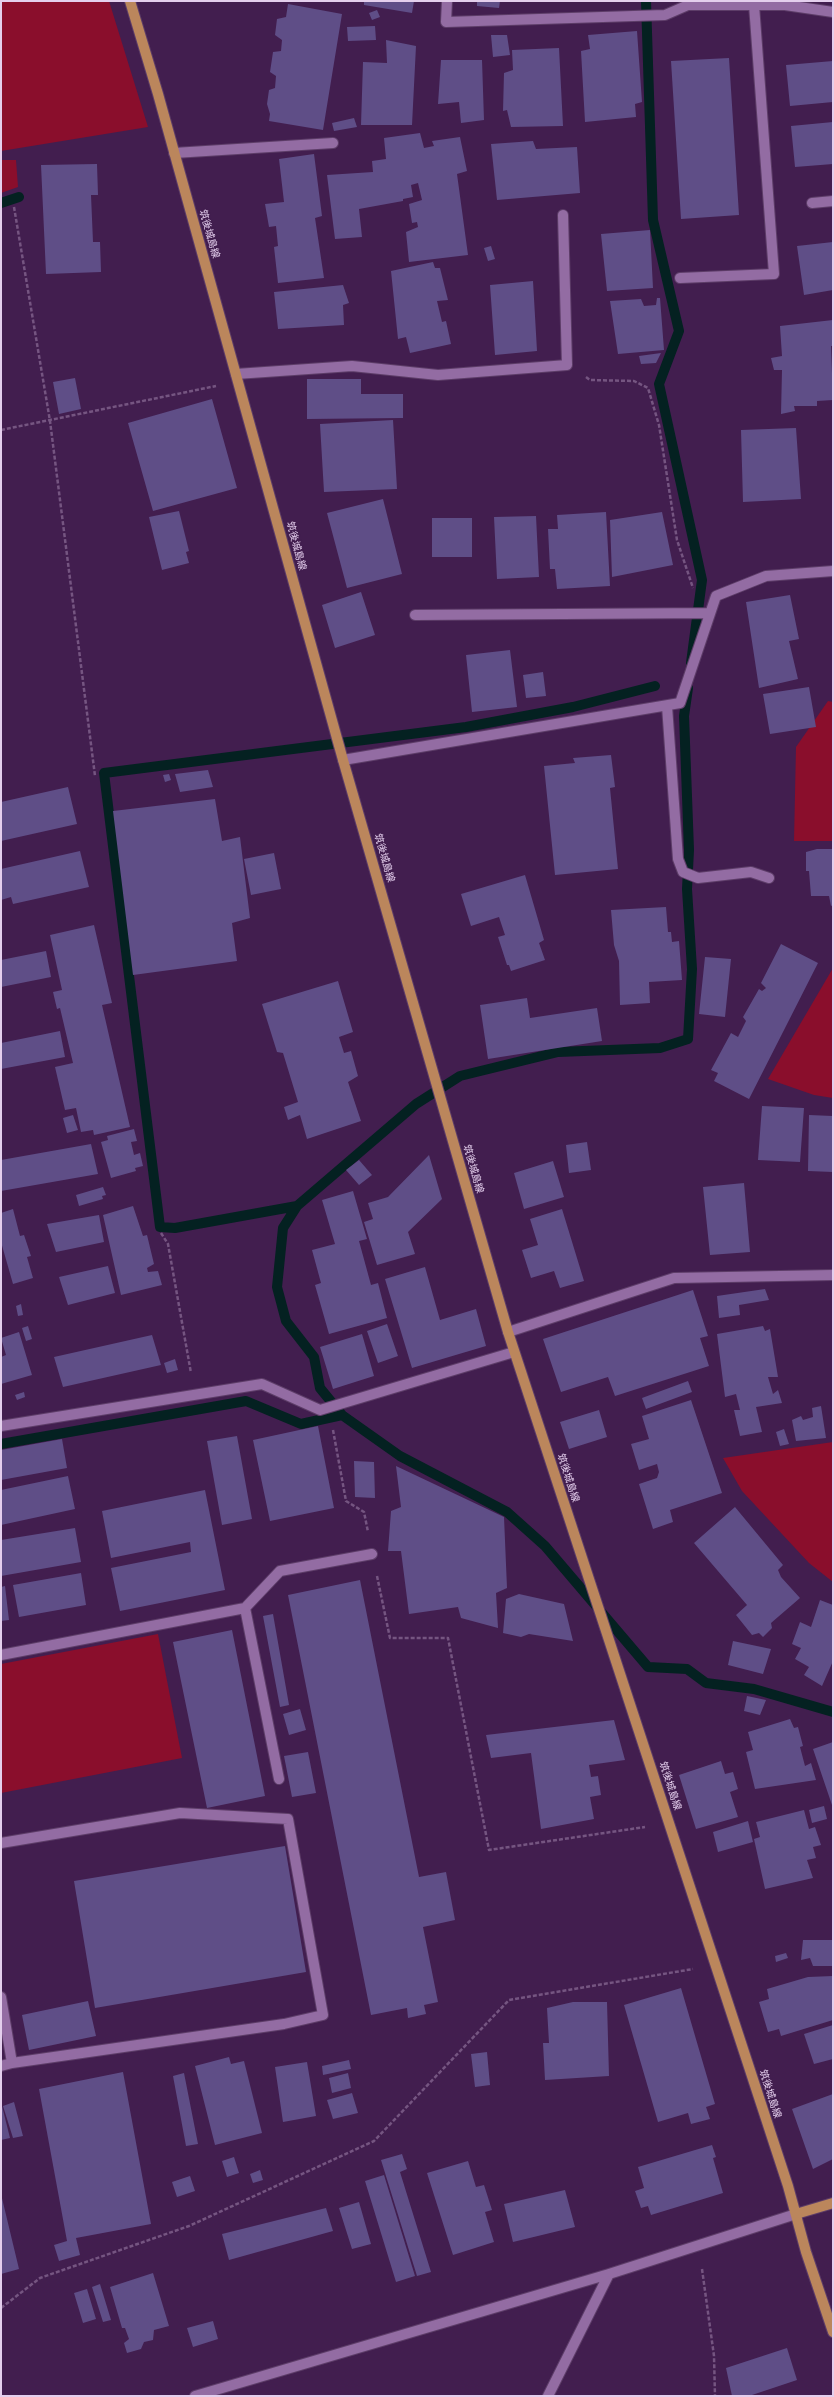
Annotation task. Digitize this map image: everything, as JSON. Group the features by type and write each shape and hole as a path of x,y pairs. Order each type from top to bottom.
{"main road":[{"name":"筑後城島線","path":"130,1 174,153 343,760 514,1352 715,1965 833,2332"},
{"path":"796,2214 833,2203"}],"street":[{"path":"447,1 446,22 665,15 688,5 785,5 833,12"},
{"path":"680,278 774,274 754,5"},
{"path":"174,153 333,143"},
{"path":"812,203 833,200"},
{"path":"237,378 352,366 438,375 567,365 563,214"},
{"path":"343,760 680,703 716,596 766,576 833,571"},
{"path":"415,615 711,611"},
{"path":"667,706 678,858 683,872 698,878 751,872 769,878"},
{"path":"508,1332 674,1278 833,1275"},
{"path":"1,1426 262,1384 320,1410 514,1352"},
{"path":"1,1655 244,1608 280,1571 372,1554"},
{"path":"244,1608 279,1779"},
{"path":"1,1843 180,1813 288,1818 323,2015 284,2024 1,2066"},
{"path":"1,1997 12,2064"},
{"path":"195,2396 609,2274 796,2214"},
{"path":"548,2396 609,2274"}],"path":[{"path":"14,207 50,421 95,776"},
{"path":"567,365 590,380 634,381 648,388 659,426 677,540 694,589 711,611"},
{"path":"1,430 50,421 237,378"},
{"path":"161,1233 168,1244 195,1395"},
{"path":"329,1407 346,1501 364,1512 390,1638 448,1638 488,1850 669,1824"},
{"path":"1,2308 40,2278 189,2226 374,2141 509,2000 715,1965"},
{"path":"698,2245 714,2356 715,2396"}],"shaded area":[{"path":"1,1 109,1 148,127 1,151"},
{"path":"1,160 16,160 18,187 1,193"},
{"path":"828,701 833,702 833,841 794,841 796,747"},
{"path":"833,968 833,1098 814,1095 768,1079"},
{"path":"833,1442 833,1582 809,1563 742,1491 723,1458"},
{"path":"158,1634 182,1758 1,1793 1,1664"}],"building":[{"path":"364,1 414,1 412,13 364,5"},
{"path":"477,1 500,1 499,8 477,6"},
{"path":"288,4 342,14 323,130 269,121 270,114 267,104 269,90 275,88 276,76 270,72 273,52 281,51 282,40 275,35 277,19 286,17"},
{"path":"377,10 380,17 372,20 369,13"},
{"path":"375,26 376,40 348,41 347,27"},
{"path":"637,31 642,102 635,104 636,117 585,122 581,51 590,49 588,35"},
{"path":"491,35 507,35 510,55 493,57"},
{"path":"386,40 416,46 412,125 361,125 363,62 387,63"},
{"path":"559,48 563,126 511,127 507,110 503,111 504,73 513,70 512,50"},
{"path":"729,58 739,215 681,219 671,61"},
{"path":"441,60 482,60 484,120 461,123 459,102 438,104"},
{"path":"833,61 833,102 790,106 786,65"},
{"path":"354,118 357,127 334,131 332,123"},
{"path":"833,122 833,164 795,167 791,126"},
{"path":"420,133 424,148 434,146 432,141 460,137 467,171 457,174 468,255 409,262 406,232 418,227 417,222 412,223 409,204 422,200 418,183 411,185 413,197 403,199 403,201 359,209 362,237 335,239 327,175 373,172 372,161 386,159 384,138"},
{"path":"533,141 536,149 577,147 580,193 497,200 491,144"},
{"path":"314,154 322,216 315,218 324,278 278,283 274,247 278,246 276,226 269,227 265,204 284,202 279,159"},
{"path":"97,164 98,195 91,195 93,242 100,242 101,272 46,274 41,165"},
{"path":"650,230 653,288 607,291 601,234"},
{"path":"833,242 833,290 804,295 797,246"},
{"path":"491,246 495,259 488,261 484,248"},
{"path":"433,262 435,268 440,268 448,300 437,301 442,322 446,321 451,344 410,353 406,337 398,339 391,271"},
{"path":"533,281 537,351 495,355 490,285"},
{"path":"343,285 349,303 343,305 344,325 278,329 274,292"},
{"path":"657,298 660,298 664,350 618,354 610,301 641,299 644,306 656,305"},
{"path":"833,320 833,346 831,346 833,400 817,401 817,406 794,406 795,411 781,414 782,370 774,370 771,358 782,356 780,326"},
{"path":"661,353 656,363 641,364 639,356"},
{"path":"75,378 81,409 59,414 53,382"},
{"path":"307,379 361,379 361,394 403,394 403,418 307,419"},
{"path":"212,399 237,488 153,511 128,423"},
{"path":"393,420 397,489 324,492 320,424"},
{"path":"796,428 801,499 743,502 741,430"},
{"path":"383,499 402,574 347,588 327,513"},
{"path":"179,511 189,551 186,552 189,563 162,570 149,517"},
{"path":"606,512 610,586 557,589 555,569 550,569 548,529 558,529 557,515"},
{"path":"662,512 673,565 612,577 610,520"},
{"path":"536,516 539,577 497,579 494,517"},
{"path":"432,518 472,518 472,557 432,557"},
{"path":"361,592 375,635 335,648 322,605"},
{"path":"790,595 799,639 789,641 798,679 759,688 746,602"},
{"path":"510,650 517,707 472,712 466,655"},
{"path":"543,672 546,696 526,698 523,675"},
{"path":"809,687 816,727 770,734 763,694"},
{"path":"611,755 615,787 610,788 618,869 555,875 544,766 575,763 573,758"},
{"path":"208,770 213,787 180,792 175,774"},
{"path":"169,774 171,780 165,782 163,775"},
{"path":"68,787 77,824 1,841 1,802"},
{"path":"215,799 222,841 240,837 250,918 232,923 237,961 133,975 113,811"},
{"path":"817,849 833,849 833,905 831,906 829,896 811,896 809,871 806,871 806,852"},
{"path":"80,851 89,887 13,904 11,897 1,900 1,869"},
{"path":"274,853 281,889 251,895 244,859"},
{"path":"525,875 544,940 539,943 545,960 511,971 509,965 507,965 498,937 505,935 499,917 471,926 461,894"},
{"path":"666,907 668,932 671,932 672,942 679,941 682,980 649,982 650,1003 620,1005 619,961 614,945 611,910"},
{"path":"94,925 112,1003 102,1005 130,1127 94,1135 93,1130 81,1132 76,1108 65,1110 55,1067 73,1063 60,1008 57,1009 53,992 62,990 50,935"},
{"path":"781,944 818,963 749,1099 714,1081 718,1073 711,1070 731,1033 738,1037 746,1021 743,1017 759,989 762,991 766,988 761,983"},
{"path":"46,951 51,977 1,987 1,960"},
{"path":"705,957 731,959 725,1017 699,1014"},
{"path":"338,981 353,1032 339,1037 344,1053 351,1051 358,1076 348,1082 361,1121 307,1139 300,1115 288,1120 284,1107 298,1102 283,1053 277,1052 262,1004"},
{"path":"527,998 530,1018 597,1008 602,1041 488,1059 480,1005"},
{"path":"60,1031 65,1057 1,1069 1,1043"},
{"path":"762,1106 804,1108 800,1162 758,1160"},
{"path":"73,1115 78,1130 67,1133 63,1118"},
{"path":"809,1115 833,1116 833,1172 808,1171"},
{"path":"134,1129 137,1141 131,1142 134,1155 140,1153 143,1166 135,1168 136,1171 111,1178 101,1142 108,1140 107,1136"},
{"path":"587,1142 591,1170 569,1173 566,1145"},
{"path":"91,1144 98,1174 1,1191 1,1160"},
{"path":"429,1155 442,1199 408,1232 415,1254 377,1265 364,1222 373,1219 368,1203 388,1197"},
{"path":"359,1160 372,1175 359,1185 346,1170"},
{"path":"553,1161 564,1197 524,1209 514,1173"},
{"path":"744,1183 750,1252 710,1255 703,1187"},
{"path":"103,1187 106,1195 102,1196 103,1199 79,1206 76,1195"},
{"path":"353,1191 367,1239 359,1241 371,1285 378,1283 387,1318 329,1334 315,1285 321,1283 312,1250 335,1244 322,1200"},
{"path":"133,1206 143,1236 147,1235 154,1264 147,1268 148,1272 158,1271 162,1285 121,1295 103,1215"},
{"path":"13,1209 20,1236 24,1235 31,1256 27,1257 33,1278 13,1284 1,1242 1,1213"},
{"path":"562,1209 584,1281 560,1288 554,1271 531,1278 522,1250 538,1245 530,1219"},
{"path":"99,1215 104,1242 56,1252 47,1224"},
{"path":"108,1266 115,1293 68,1305 59,1277"},
{"path":"425,1267 440,1320 476,1309 486,1346 412,1368 385,1279"},
{"path":"765,1289 769,1300 739,1305 740,1315 719,1318 717,1296"},
{"path":"693,1290 708,1336 700,1338 709,1366 615,1396 608,1377 561,1392 543,1339"},
{"path":"21,1304 23,1315 18,1316 16,1306"},
{"path":"387,1324 398,1356 378,1363 367,1331"},
{"path":"28,1326 32,1339 26,1341 22,1328"},
{"path":"763,1326 765,1331 770,1329 778,1377 768,1377 773,1394 778,1390 782,1403 756,1407 762,1432 740,1436 734,1410 740,1410 736,1394 725,1397 717,1334"},
{"path":"19,1332 32,1375 1,1384 1,1357 6,1355 1,1338"},
{"path":"362,1334 374,1376 333,1389 320,1347"},
{"path":"152,1335 161,1365 63,1387 54,1357"},
{"path":"175,1359 178,1370 167,1373 164,1363"},
{"path":"688,1381 692,1392 646,1409 642,1398"},
{"path":"24,1392 25,1397 17,1400 15,1395"},
{"path":"691,1400 722,1493 670,1510 673,1522 653,1529 639,1484 657,1478 659,1472 657,1464 639,1470 631,1444 649,1439 642,1416"},
{"path":"821,1406 826,1438 796,1441 792,1420 801,1416 803,1420 813,1417 812,1408"},
{"path":"599,1410 607,1437 569,1449 560,1422"},
{"path":"318,1426 334,1508 270,1521 253,1440"},
{"path":"784,1429 789,1444 780,1446 776,1432"},
{"path":"237,1436 252,1519 222,1525 207,1441"},
{"path":"62,1439 67,1468 1,1480 1,1450"},
{"path":"354,1461 374,1462 375,1498 355,1497"},
{"path":"396,1466 504,1517 507,1588 496,1593 498,1628 461,1618 458,1607 409,1614 401,1551 388,1551 391,1511 401,1507"},
{"path":"68,1476 75,1509 1,1525 1,1490"},
{"path":"205,1490 225,1590 120,1611 111,1568 191,1552 190,1542 111,1558 102,1511"},
{"path":"735,1507 783,1565 778,1570 781,1577 800,1598 771,1623 772,1628 763,1637 759,1633 752,1635 736,1615 747,1605 694,1543"},
{"path":"75,1528 81,1562 1,1576 1,1540"},
{"path":"81,1573 86,1605 19,1617 13,1585"},
{"path":"360,1580 419,1877 446,1872 455,1920 423,1927 438,2002 424,2005 426,2014 408,2018 407,2008 371,2015 288,1595"},
{"path":"5,1586 9,1620 1,1621 1,1587"},
{"path":"519,1594 564,1604 573,1641 529,1634 521,1637 503,1633 506,1599"},
{"path":"820,1600 833,1605 833,1661 822,1686 804,1675 809,1667 795,1659 801,1648 792,1644 800,1622 811,1627"},
{"path":"273,1614 289,1705 280,1707 263,1616"},
{"path":"232,1630 265,1796 207,1808 173,1642"},
{"path":"733,1641 771,1649 763,1674 728,1665"},
{"path":"747,1696 766,1700 760,1715 744,1711"},
{"path":"300,1709 306,1730 289,1735 283,1714"},
{"path":"790,1719 794,1728 798,1727 803,1746 800,1747 805,1766 811,1763 816,1780 755,1789 746,1752 753,1750 748,1732"},
{"path":"614,1720 625,1760 589,1765 591,1777 598,1776 601,1795 590,1797 594,1819 541,1829 531,1753 491,1758 486,1735"},
{"path":"833,1742 833,1808 813,1749"},
{"path":"308,1752 316,1793 292,1797 284,1756"},
{"path":"721,1761 725,1774 733,1772 738,1789 730,1792 738,1817 696,1829 679,1775"},
{"path":"824,1806 827,1819 812,1823 809,1810"},
{"path":"804,1810 809,1829 815,1827 821,1845 813,1847 816,1858 807,1860 813,1878 765,1889 754,1839 760,1837 756,1822"},
{"path":"748,1821 753,1842 718,1852 713,1832"},
{"path":"285,1846 306,1972 95,2008 74,1881"},
{"path":"803,1940 833,1940 833,1966 813,1966 810,1958 801,1960"},
{"path":"786,1953 788,1958 776,1962 775,1956"},
{"path":"833,1976 833,2020 781,2036 779,2029 768,2032 759,2002 769,1999 767,1989 808,1977"},
{"path":"681,1988 715,2104 706,2107 710,2119 691,2124 688,2113 658,2122 624,2005"},
{"path":"88,2001 96,2036 29,2050 22,2015"},
{"path":"573,2002 607,2002 609,2076 545,2080 543,2043 549,2043 547,2008"},
{"path":"833,2025 833,2059 814,2064 804,2034"},
{"path":"487,2052 490,2085 475,2087 471,2054"},
{"path":"229,2057 231,2064 244,2061 262,2133 215,2145 195,2066"},
{"path":"349,2060 351,2069 323,2075 322,2066"},
{"path":"307,2062 316,2116 283,2122 275,2067"},
{"path":"123,2072 151,2224 76,2238 80,2255 59,2261 54,2245 67,2241 39,2089"},
{"path":"184,2073 198,2144 186,2146 173,2076"},
{"path":"348,2073 351,2088 332,2093 329,2078"},
{"path":"352,2093 358,2113 333,2119 327,2100"},
{"path":"833,2094 833,2159 813,2169 792,2109"},
{"path":"1,2102 10,2138 1,2140"},
{"path":"14,2102 23,2136 13,2138 3,2106"},
{"path":"712,2145 716,2157 713,2158 723,2193 651,2215 648,2206 641,2208 635,2191 644,2188 638,2167"},
{"path":"402,2154 407,2169 400,2172 431,2272 417,2276 381,2160"},
{"path":"234,2157 239,2173 227,2177 222,2161"},
{"path":"468,2161 476,2187 484,2185 492,2210 485,2212 494,2242 453,2255 427,2173"},
{"path":"260,2170 263,2180 253,2183 250,2174"},
{"path":"384,2175 415,2276 396,2282 365,2181"},
{"path":"190,2176 195,2191 177,2197 172,2182"},
{"path":"565,2190 575,2227 513,2242 504,2204"},
{"path":"1,2194 19,2269 1,2274"},
{"path":"359,2202 371,2244 352,2249 339,2208"},
{"path":"326,2208 333,2231 229,2260 222,2234"},
{"path":"153,2273 169,2326 154,2330 153,2340 144,2342 141,2349 127,2353 124,2343 129,2339 125,2328 122,2328 110,2287"},
{"path":"100,2284 111,2320 103,2322 92,2287"},
{"path":"87,2289 96,2319 83,2323 74,2293"},
{"path":"213,2321 218,2339 193,2347 187,2328"},
{"path":"787,2348 797,2380 749,2396 732,2396 726,2368"}],"waterway":[{"path":"646,1 653,220 679,331 659,384 702,580 691,663"},
{"path":"1,203 19,197"},
{"path":"297,1206 175,1228 160,1227 104,773 466,727 573,707 655,686"},
{"path":"688,688 684,716 689,850 687,889 692,969 688,1039 660,1048 558,1052 460,1076 416,1104 297,1206 283,1228 277,1287 286,1321 314,1357 320,1388 342,1415 400,1456 507,1512 545,1546 648,1667 687,1669 706,1683 754,1689 833,1712"},
{"path":"1,1444 246,1401 301,1424 342,1415"}]}
